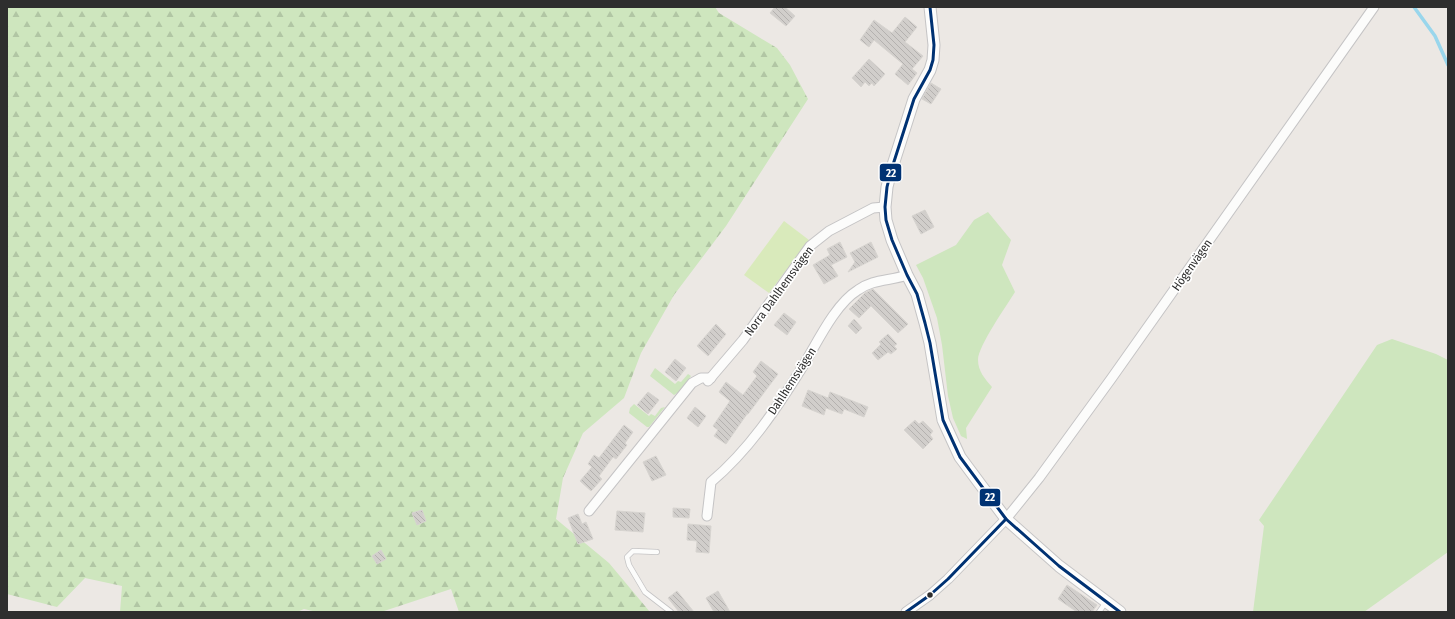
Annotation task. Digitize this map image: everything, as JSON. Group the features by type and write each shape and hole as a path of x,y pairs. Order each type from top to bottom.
{"street":[{"path":"930,7 934,45 933,60 930,70 914,99 906,121 890,171 885,207 886,220 892,240 917,294 929,336 943,420 960,457 1006,518 1059,566 1120,612"},
{"name":"Högenvägen","path":"906,612 930,595 948,579 1006,518 1038,478 1111,379 1374,7"},
{"name":"Norra Dahlhemsvägen","path":"590,511 692,383 701,378 709,379 743,340 810,246 829,231 873,208 885,207"},
{"name":"Dahlhemsvägen","path":"707,516 711,482 750,444 777,406 840,306 857,290 872,282 899,278 907,275"}],"lane":[{"path":"657,552 634,551 627,557 629,565 645,592 671,612"},
{"path":"1099,612 1106,602"}],"green space":[{"path":"7,7 715,7 719,13 777,48 790,65 808,99 726,226 674,295 641,353 624,398 583,433 563,478 556,519 609,563 650,612 459,612 451,589 381,612 317,612 304,609 297,612 120,612 122,586 85,578 57,607 7,594"},
{"path":"988,212 1011,240 1002,265 1015,292 988,336 979,354 979,368 984,378 992,387 966,428 967,439 961,436 953,418 948,396 937,318 923,278 916,265 956,245 974,220"},
{"path":"784,221 809,240 769,293 744,275"},
{"path":"1392,339 1436,354 1448,360 1448,552 1364,612 1253,612 1264,526 1259,520 1377,345"},
{"path":"655,368 675,384 678,381 681,382 688,374 691,376 679,392 674,395 650,376"},
{"path":"634,404 649,416 651,414 655,416 661,408 665,407 649,427 647,427 629,413 630,408"}],"building":[{"path":"775,7 785,7 795,16 786,26 770,13"},
{"path":"905,17 917,27 905,42 923,56 912,69 917,73 908,85 895,74 903,64 874,40 869,47 860,40 874,20 892,33"},
{"path":"869,59 885,74 874,86 872,83 869,86 865,82 861,87 852,78"},
{"path":"931,83 941,89 931,104 922,99"},
{"path":"925,210 934,227 921,234 912,216"},
{"path":"840,242 847,257 831,265 838,276 824,284 813,265 830,255 827,249"},
{"path":"871,242 878,257 848,272 855,262 850,253"},
{"path":"873,289 908,324 898,333 871,306 859,318 849,309 865,293"},
{"path":"784,313 796,322 787,335 774,325"},
{"path":"854,319 862,328 856,334 848,326"},
{"path":"716,324 726,334 708,356 697,346"},
{"path":"888,334 897,344 894,346 897,349 891,354 888,352 878,360 872,353 881,344 879,342"},
{"path":"675,359 686,368 676,381 665,372"},
{"path":"761,361 778,374 726,444 714,436 718,430 713,426 730,401 719,392 726,382 743,395 757,376 753,372"},
{"path":"808,390 828,398 830,392 868,407 864,417 844,409 842,414 826,408 824,415 802,406"},
{"path":"648,392 659,400 648,414 637,405"},
{"path":"695,407 706,416 698,427 687,418"},
{"path":"915,420 919,424 923,421 933,431 930,435 933,439 923,449 904,430"},
{"path":"624,425 633,432 625,443 627,445 616,459 613,457 599,476 602,479 591,491 580,481 592,467 588,464 594,455 599,458"},
{"path":"656,456 666,475 652,481 643,462"},
{"path":"673,508 690,509 689,518 673,517"},
{"path":"422,510 426,521 417,525 412,513"},
{"path":"617,511 645,513 643,532 615,530"},
{"path":"578,514 582,524 586,522 593,539 578,544 568,518"},
{"path":"688,524 711,526 709,553 696,552 697,541 687,540"},
{"path":"381,550 386,559 377,564 372,556"},
{"path":"1067,585 1097,605 1092,612 1077,612 1058,599"},
{"path":"677,591 694,612 679,612 668,598"},
{"path":"718,591 730,612 714,612 706,598"}],"waterway":[{"path":"1414,7 1435,36 1448,65"}],"transit line":[{"name":"22","path":"930,7 934,45 933,60 930,70 914,99 891,171 887,187 885,207 886,220 892,240 917,294 925,323 930,343 943,420 960,457 1006,519 1059,566 1120,612"},
{"name":"22","path":"906,612 930,595 948,579 1006,519"}]}
